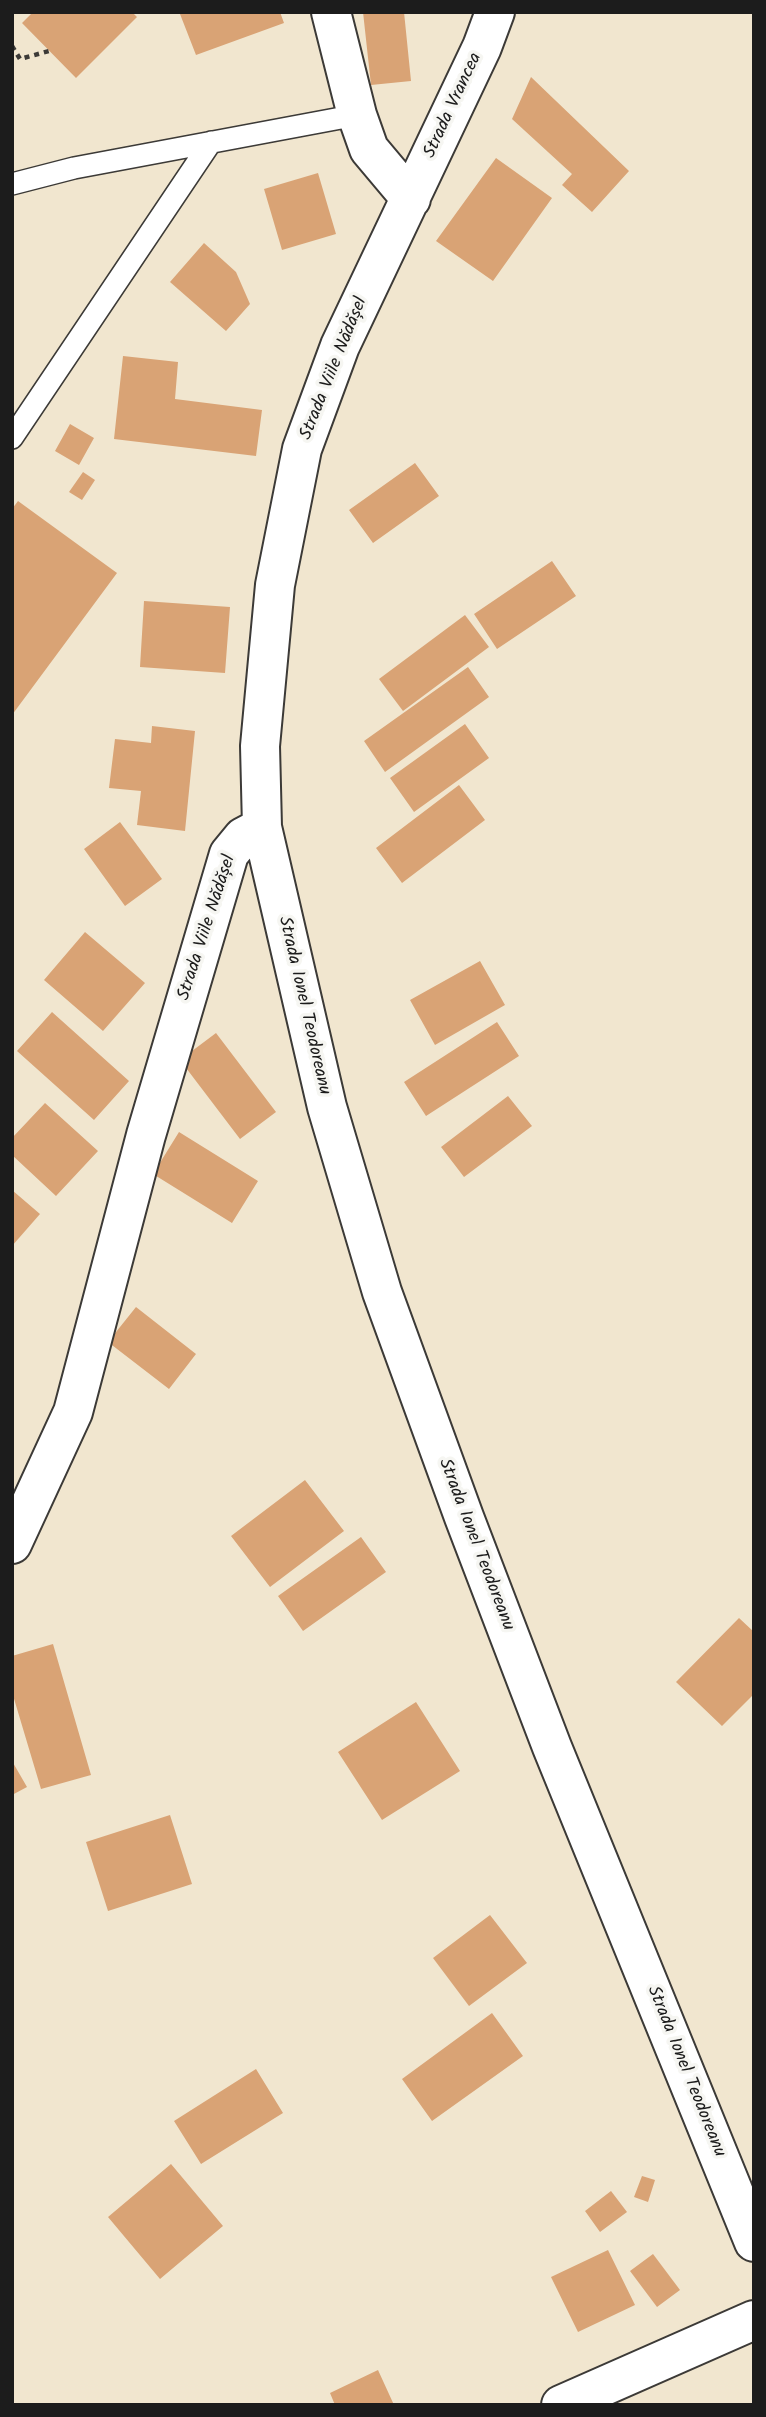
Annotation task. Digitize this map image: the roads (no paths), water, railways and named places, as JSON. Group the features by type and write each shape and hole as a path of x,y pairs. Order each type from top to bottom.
{"street":[{"path":"331,12 357,115 369,149 411,200"},
{"name":"Strada Vrancea","path":"411,200 482,47 495,12"},
{"name":"Strada Viile Nădășel","path":"12,1544 74,1412 146,1135 229,854 243,836 262,827 260,746 275,585 302,449 340,346 411,200"},
{"name":"Strada Ionel Teodoreanu","path":"262,827 327,1107 382,1292 552,1747 746,2199 754,2242"},
{"path":"561,2405 754,2320"}],"lane":[{"path":"12,184 74,168 357,115"},
{"path":"12,438 211,142"}]}
